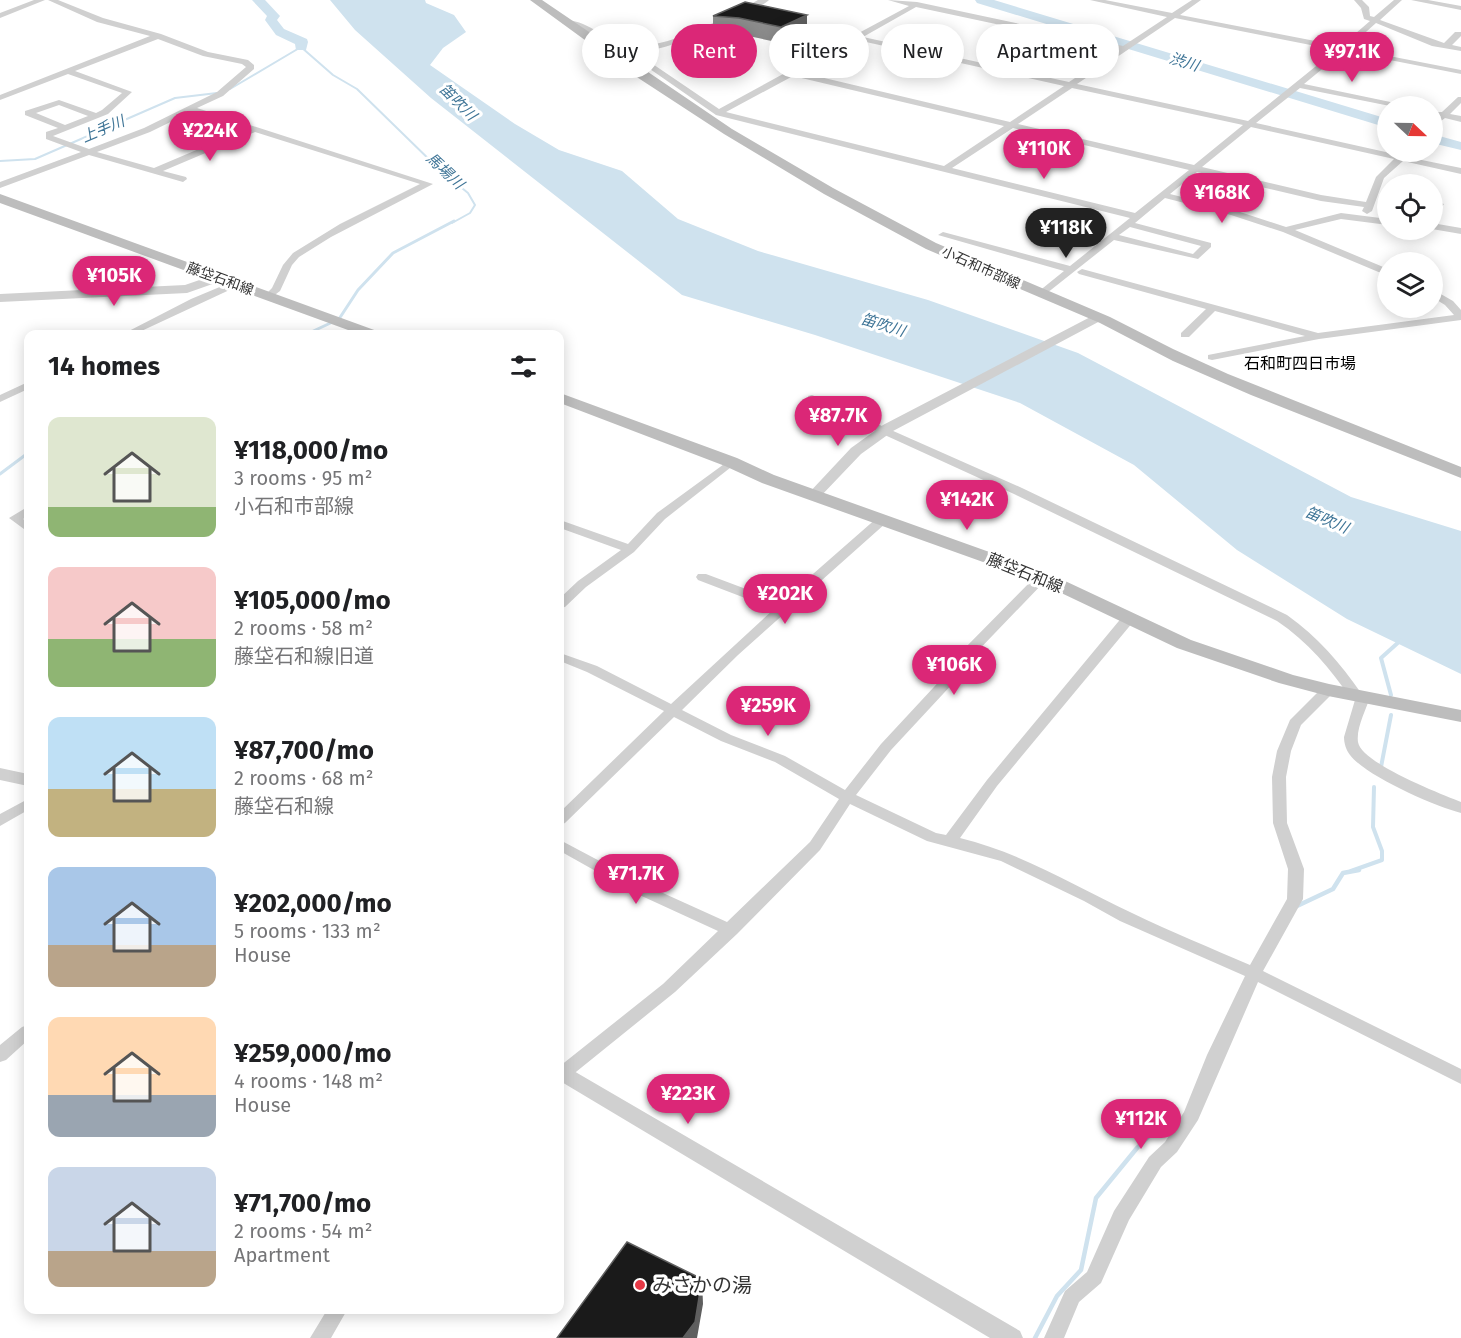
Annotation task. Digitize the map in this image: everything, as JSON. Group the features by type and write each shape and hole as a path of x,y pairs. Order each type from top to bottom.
{"main road":[{"name":"小石和市部線","path":"535,0 626,65 822,187 958,259 1042,294 1274,399 1461,473"},
{"name":"藤垈石和線","path":"0,198 360,330"},
{"name":"藤垈石和線","path":"564,399 731,462 768,479 1042,577 1128,619 1195,647 1286,680 1459,715"}],"street":[{"path":"0,16 41,0"},
{"path":"0,184 147,130 222,92 249,71 249,65 237,59 196,50 158,36 100,20 52,0"},
{"path":"659,44 694,34 765,0"},
{"path":"892,0 1128,46"},
{"path":"869,30 924,0"},
{"path":"1094,0 1461,72"},
{"path":"944,170 1197,0"},
{"path":"1356,0 1365,7 1367,17 1446,46 1461,49"},
{"path":"1042,294 1105,245 1376,21 1398,0"},
{"path":"1415,0 1461,8"},
{"path":"741,12 753,15"},
{"path":"776,20 795,24"},
{"path":"567,23 582,26"},
{"path":"1446,46 1458,34"},
{"path":"0,98 158,36"},
{"path":"869,40 1250,124 1377,149"},
{"path":"67,71 128,92 112,108 97,116 47,135 90,152 183,179"},
{"path":"659,72 719,113 1138,217"},
{"path":"719,113 782,78"},
{"path":"812,78 1321,198 1369,205"},
{"path":"1298,85 1377,101"},
{"path":"1443,116 1461,99"},
{"path":"66,128 28,113 59,102 97,116"},
{"path":"191,109 428,184 344,227 295,256 288,262 274,294 268,297"},
{"path":"1443,116 1461,119"},
{"path":"155,171 254,129"},
{"path":"1364,219 1380,177 1397,162"},
{"path":"1430,162 1461,171"},
{"path":"1164,195 1234,213 1286,230 1377,268"},
{"path":"1286,230 1341,216 1377,221"},
{"path":"1114,237 1195,257 1208,244 1129,225"},
{"path":"1443,228 1461,231"},
{"path":"943,235 1069,269"},
{"path":"1105,245 1109,249 1085,272 1319,336"},
{"path":"0,298 187,289 217,278"},
{"path":"136,330 234,284"},
{"path":"1443,299 1461,317"},
{"path":"1185,335 1214,307"},
{"path":"1212,357 1319,336 1461,317"},
{"path":"814,495 856,452 886,430 1093,319"},
{"path":"0,399 24,387"},
{"path":"812,398 1018,491 1281,618 1303,631 1325,651 1361,697 1351,743 1353,751 1379,771 1461,808"},
{"path":"564,600 582,584 630,549 662,516 731,462"},
{"path":"24,514 15,518 24,525"},
{"path":"564,816 670,711 782,607 882,520"},
{"path":"564,525 630,549"},
{"path":"702,577 782,607"},
{"path":"564,1070 669,988 815,846 847,797 886,747 951,676 965,656 1042,577"},
{"path":"949,842 992,783 1128,619"},
{"path":"564,658 592,669 726,738 780,759 847,797 932,837 1006,857 1090,897 1126,918 1254,973 1461,1077"},
{"path":"1054,1338 1072,1297 1094,1276 1121,1216 1155,1162 1172,1148 1192,1115 1216,1055 1254,973 1295,898 1296,869 1280,823 1279,777 1284,751 1294,723 1328,690"},
{"path":"0,774 24,779"},
{"path":"0,820 24,806"},
{"path":"564,847 638,888 731,930"},
{"path":"0,1055 24,1034"},
{"path":"564,1075 1011,1338"},
{"path":"320,1338 335,1314"}],"water":[{"name":"笛吹川","path":"330,0 425,0 426,3 454,15 466,32 443,48 430,65 515,124 559,150 622,171 678,219 758,251 928,300 1078,353 1351,497 1461,531 1461,674 1347,619 1237,550 1134,465 1020,403 815,335 682,295 431,98 355,30"}],"building":[{"path":"745,2 807,15 788,24 769,24 739,18 713,16"},
{"name":"みさかの湯","path":"627,1242 702,1279 695,1322 683,1338 557,1338"}],"waterway":[{"name":"馬場川","path":"258,0 274,16 271,20 280,32 302,42 301,47"},
{"name":"渋川","path":"981,0 1377,121"},
{"name":"馬場川","path":"230,89 301,47 333,75 357,89 440,170 468,193 475,205 470,213 452,223"},
{"name":"上手川","path":"0,161 35,159 175,98 217,93"},
{"name":"渋川","path":"1443,141 1461,146"},
{"name":"馬場川","path":"316,330 339,319 358,290 393,253 454,221"},
{"name":"馬場川","path":"0,474 24,456"},
{"path":"1391,695 1381,658 1401,640"},
{"path":"1381,767 1391,715"},
{"path":"1351,871 1382,860 1382,851 1373,827 1374,787"},
{"path":"1297,906 1333,889 1343,873 1359,870"},
{"path":"1035,1338 1057,1296 1081,1270 1096,1198 1137,1148 1161,1124"}],"place":[{"name":"みさかの湯","path":"640,1285"}],"district":[{"name":"石和町四日市場","path":"1300,363"}]}
